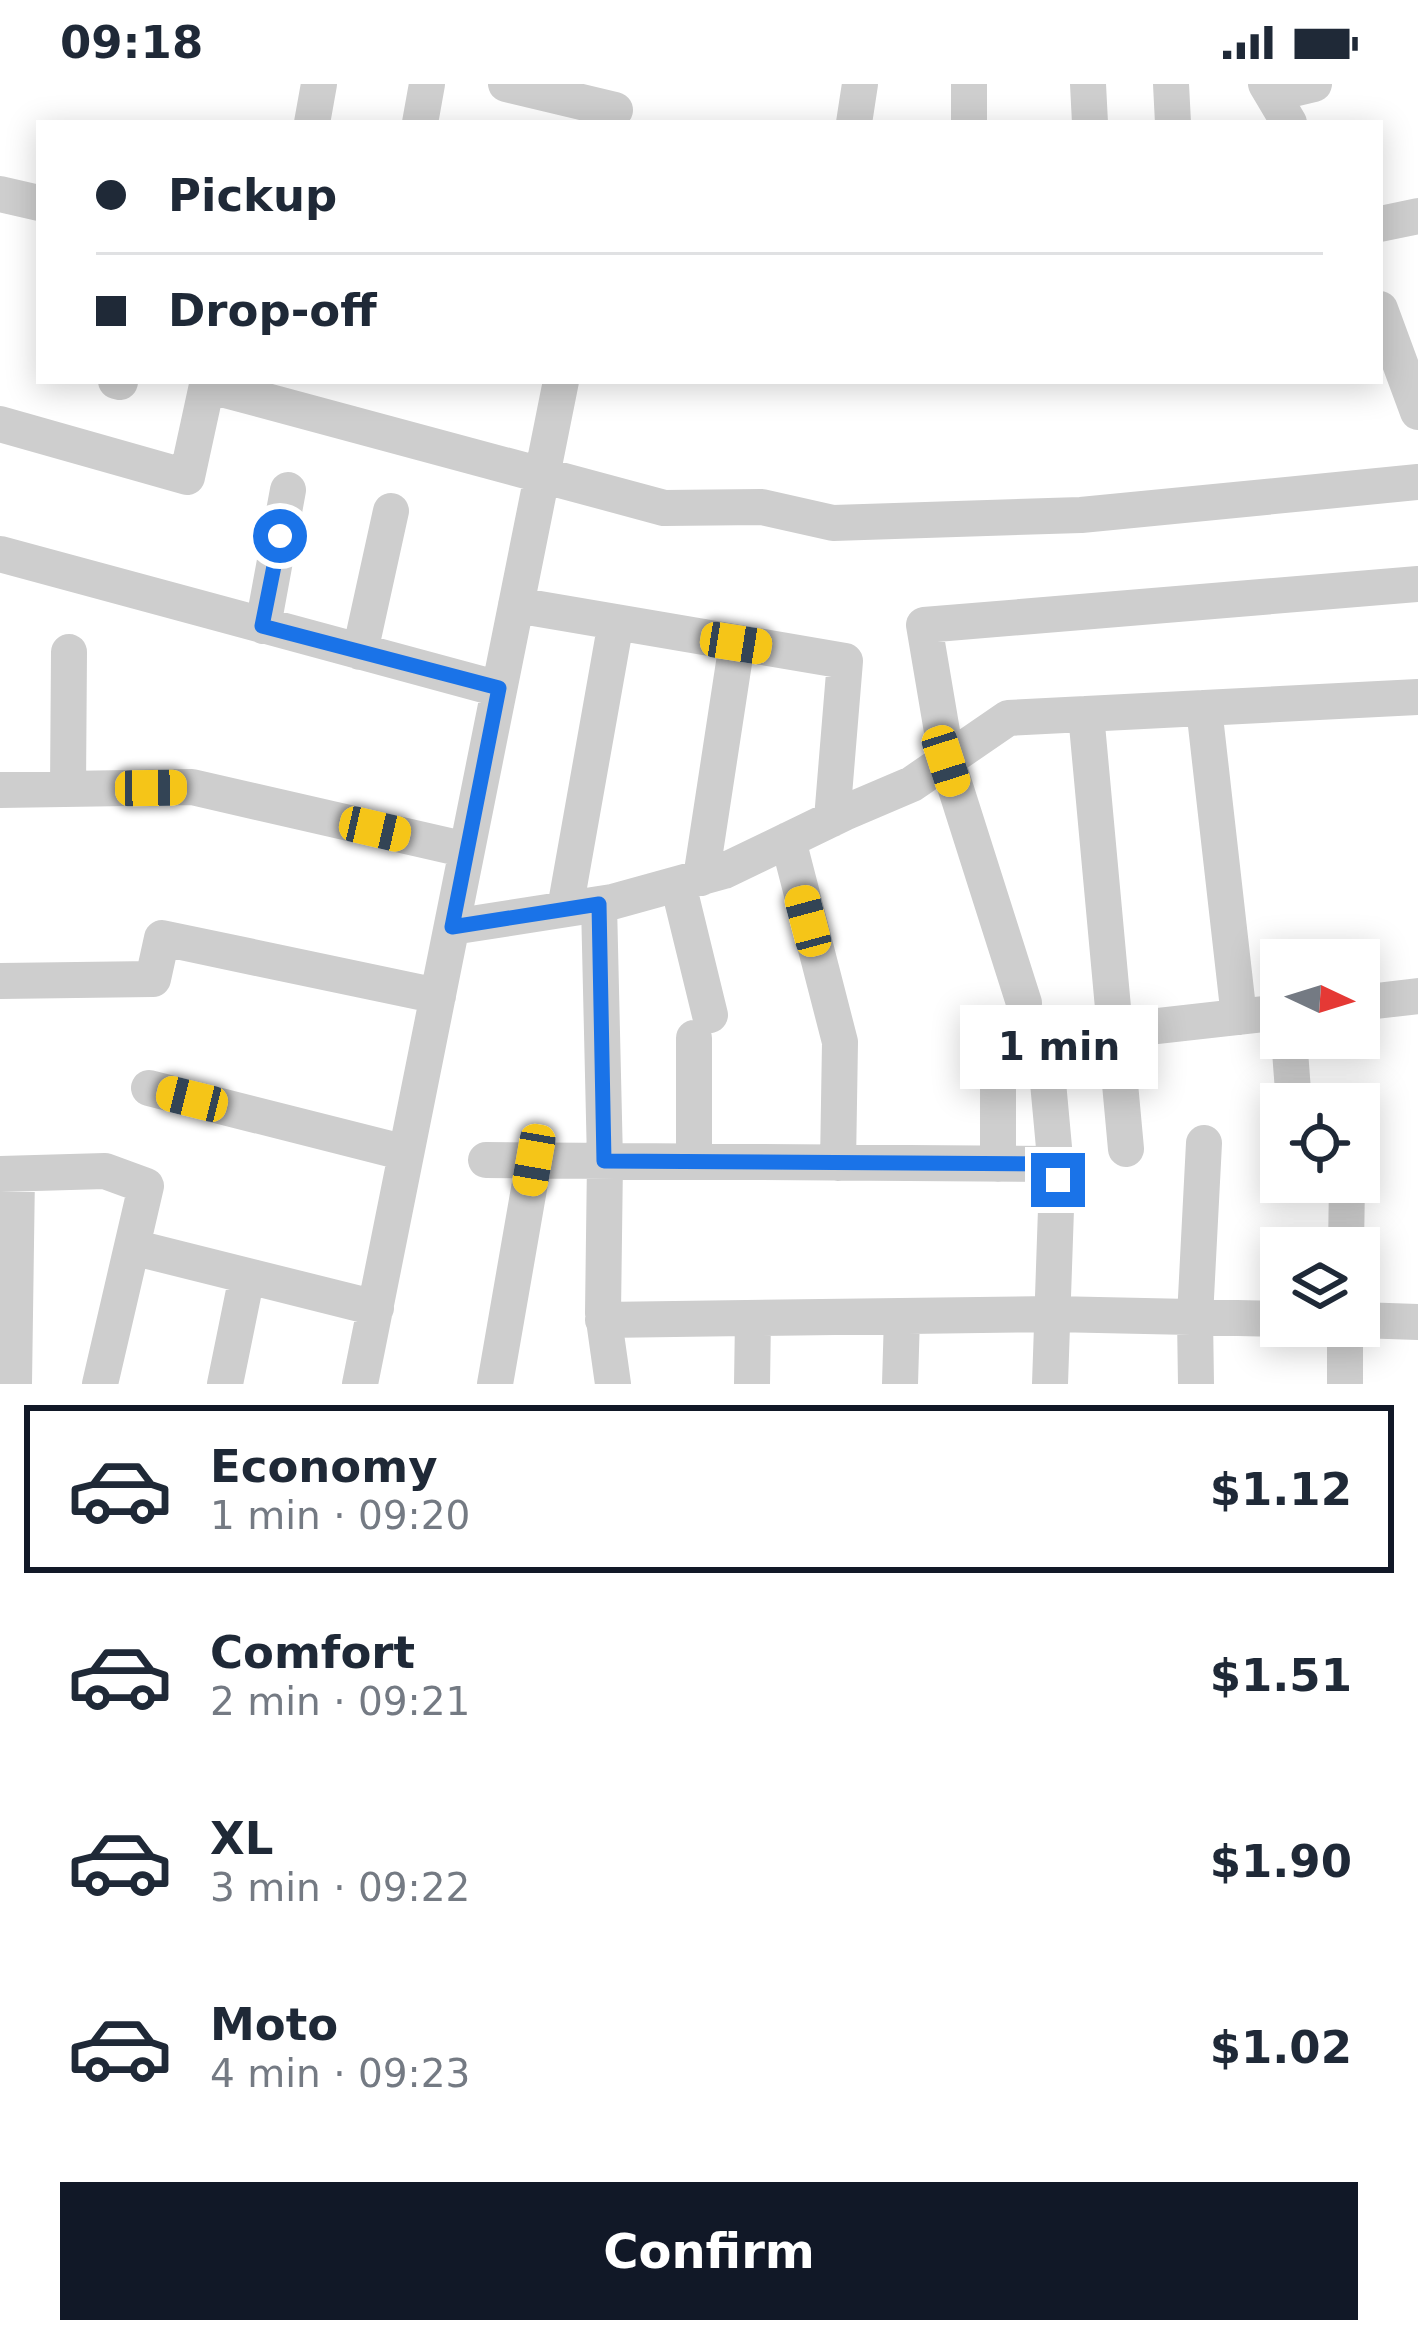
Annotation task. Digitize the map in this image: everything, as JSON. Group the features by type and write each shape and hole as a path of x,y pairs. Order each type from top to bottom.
{"street":[{"path":"313,120 319,84"},
{"path":"421,120 427,84"},
{"path":"506,84 616,106"},
{"path":"854,120 860,84"},
{"path":"969,84 969,120"},
{"path":"1088,84 1090,120"},
{"path":"1171,84 1173,120"},
{"path":"1276,100 1314,84"},
{"path":"0,194 36,202"},
{"path":"1383,223 1418,215"},
{"path":"1383,327 1418,412"},
{"path":"360,1384 559,384"},
{"path":"0,424 187,477 207,386 268,391 542,476 664,508 762,506 833,523 1082,515 1418,482"},
{"path":"262,626 288,490"},
{"path":"360,652 391,511"},
{"path":"0,554 499,688"},
{"path":"1024,1003 946,761 924,626 1418,584"},
{"path":"516,605 845,661 832,819"},
{"path":"613,1384 603,1320 604,1161 582,907 616,622"},
{"path":"694,1161 702,1026 689,881 736,643"},
{"path":"68,652 68,789"},
{"path":"452,927 582,907 724,872 912,784 1008,718 1418,698"},
{"path":"1204,708 1239,1017"},
{"path":"1086,714 1126,1149"},
{"path":"0,790 192,788 467,850"},
{"path":"788,840 840,1042 838,1162"},
{"path":"0,981 153,980 161,938 438,996"},
{"path":"1380,1001 1418,996"},
{"path":"998,1164 998,1044 1260,1014"},
{"path":"1044,1039 1056,1164 1050,1384"},
{"path":"149,1088 406,1153"},
{"path":"1196,1384 1204,1143"},
{"path":"486,1160 1056,1164"},
{"path":"495,1384 534,1160"},
{"path":"14,1384 8,1174 105,1171 146,1186 100,1384"},
{"path":"132,1247 376,1307"},
{"path":"225,1384 247,1276"},
{"path":"603,1320 1052,1314 1260,1318"},
{"path":"900,1384 902,1316"},
{"path":"752,1384 753,1318"},
{"path":"1380,1321 1418,1322"},
{"path":"1345,1347 1345,1384"}],"route":[{"path":"280,536 262,626 499,688 452,927 599,904 604,1161 1056,1164 1058,1180"}]}
